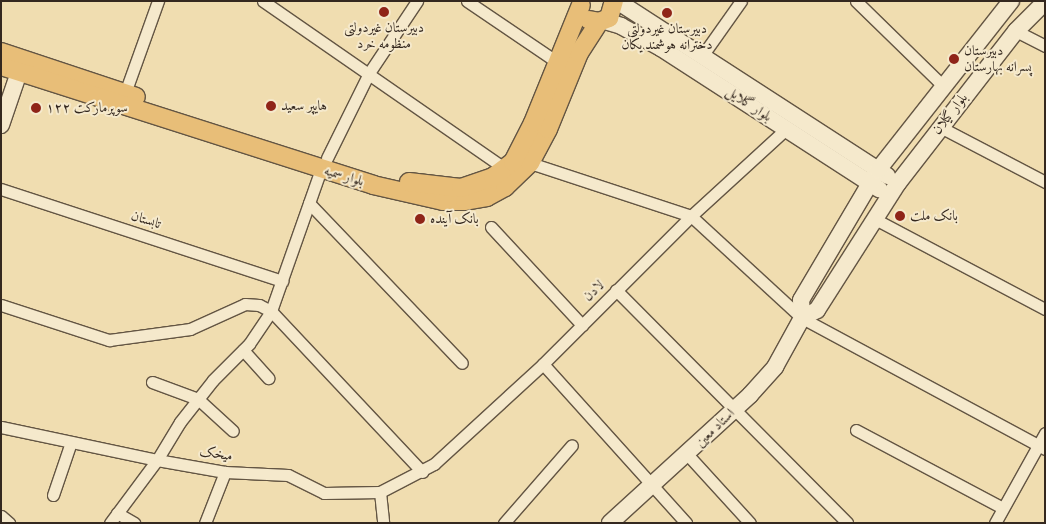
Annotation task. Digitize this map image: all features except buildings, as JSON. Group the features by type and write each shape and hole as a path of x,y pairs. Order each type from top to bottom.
{"main road":[{"name":"بلوار سمیه","path":"2,59 324,163 408,193 443,201 465,201 486,197 505,187 530,162 548,129 579,53 602,22 612,14 615,1"},
{"name":"بلوار گلایل","path":"615,1 643,21 702,56 893,189"},
{"name":"بلوار گیلان","path":"874,176 1011,1"},
{"name":"بلوار گیلان","path":"893,189 1016,31 1045,2"},
{"name":"بلوار سمیه","path":"324,163 450,189 478,184 506,169 523,147 581,3"},
{"path":"581,3 588,20 602,22"},
{"name":"بلوار گلایل","path":"602,22 638,34 745,100 786,130 874,176"},
{"name":"بلوار سمیه","path":"21,66 125,93 189,120"},
{"path":"1,126 21,66"},
{"name":"استاد معین","path":"610,523 687,454 775,367 802,318 801,300 874,176"},
{"name":"استاد معین","path":"802,318 817,310 873,218 893,189"}],"street":[{"path":"263,1 506,169"},
{"path":"134,523 113,518 157,460 198,399 243,350 271,311 324,163 369,73 417,1"},
{"path":"467,1 557,62"},
{"path":"702,56 741,1"},
{"path":"856,1 944,87"},
{"path":"125,93 152,3"},
{"path":"1016,31 1045,46"},
{"path":"940,127 1045,182"},
{"name":"لادن","path":"422,472 543,364 691,216 786,130"},
{"path":"530,162 691,216 802,318 1041,447"},
{"name":"تابستان","path":"1,189 282,281"},
{"path":"309,203 462,363"},
{"path":"873,218 1045,309"},
{"path":"491,227 582,324"},
{"path":"616,290 848,523"},
{"path":"1,305 109,340 190,329 245,304 271,311 422,472"},
{"path":"243,350 268,378"},
{"path":"543,364 686,523"},
{"path":"152,382 198,399 234,431"},
{"name":"میخک","path":"3,430 225,472 288,475 324,494 380,492 422,472"},
{"path":"856,430 1002,508"},
{"path":"995,523 1002,508 1041,447 1045,433"},
{"path":"53,495 71,442"},
{"path":"504,523 572,445"},
{"path":"687,454 750,523"},
{"path":"206,523 225,472"},
{"path":"380,492 383,523"},
{"path":"1,516 9,523"}],"place":[{"name":"دبیرستان غیردولتی منظومه خرد","path":"384,12"},
{"name":"دبیرستان غیردولتی دخترانه هوشمند یکان","path":"667,13"},
{"name":"دبیرستان پسرانه بهارستان","path":"954,59"},
{"name":"هایپر سعید","path":"271,106"},
{"name":"سوپرمارکت ۱۲۲","path":"36,108"},
{"name":"بانک ملت","path":"900,216"},
{"name":"بانک آینده","path":"420,219"}]}
